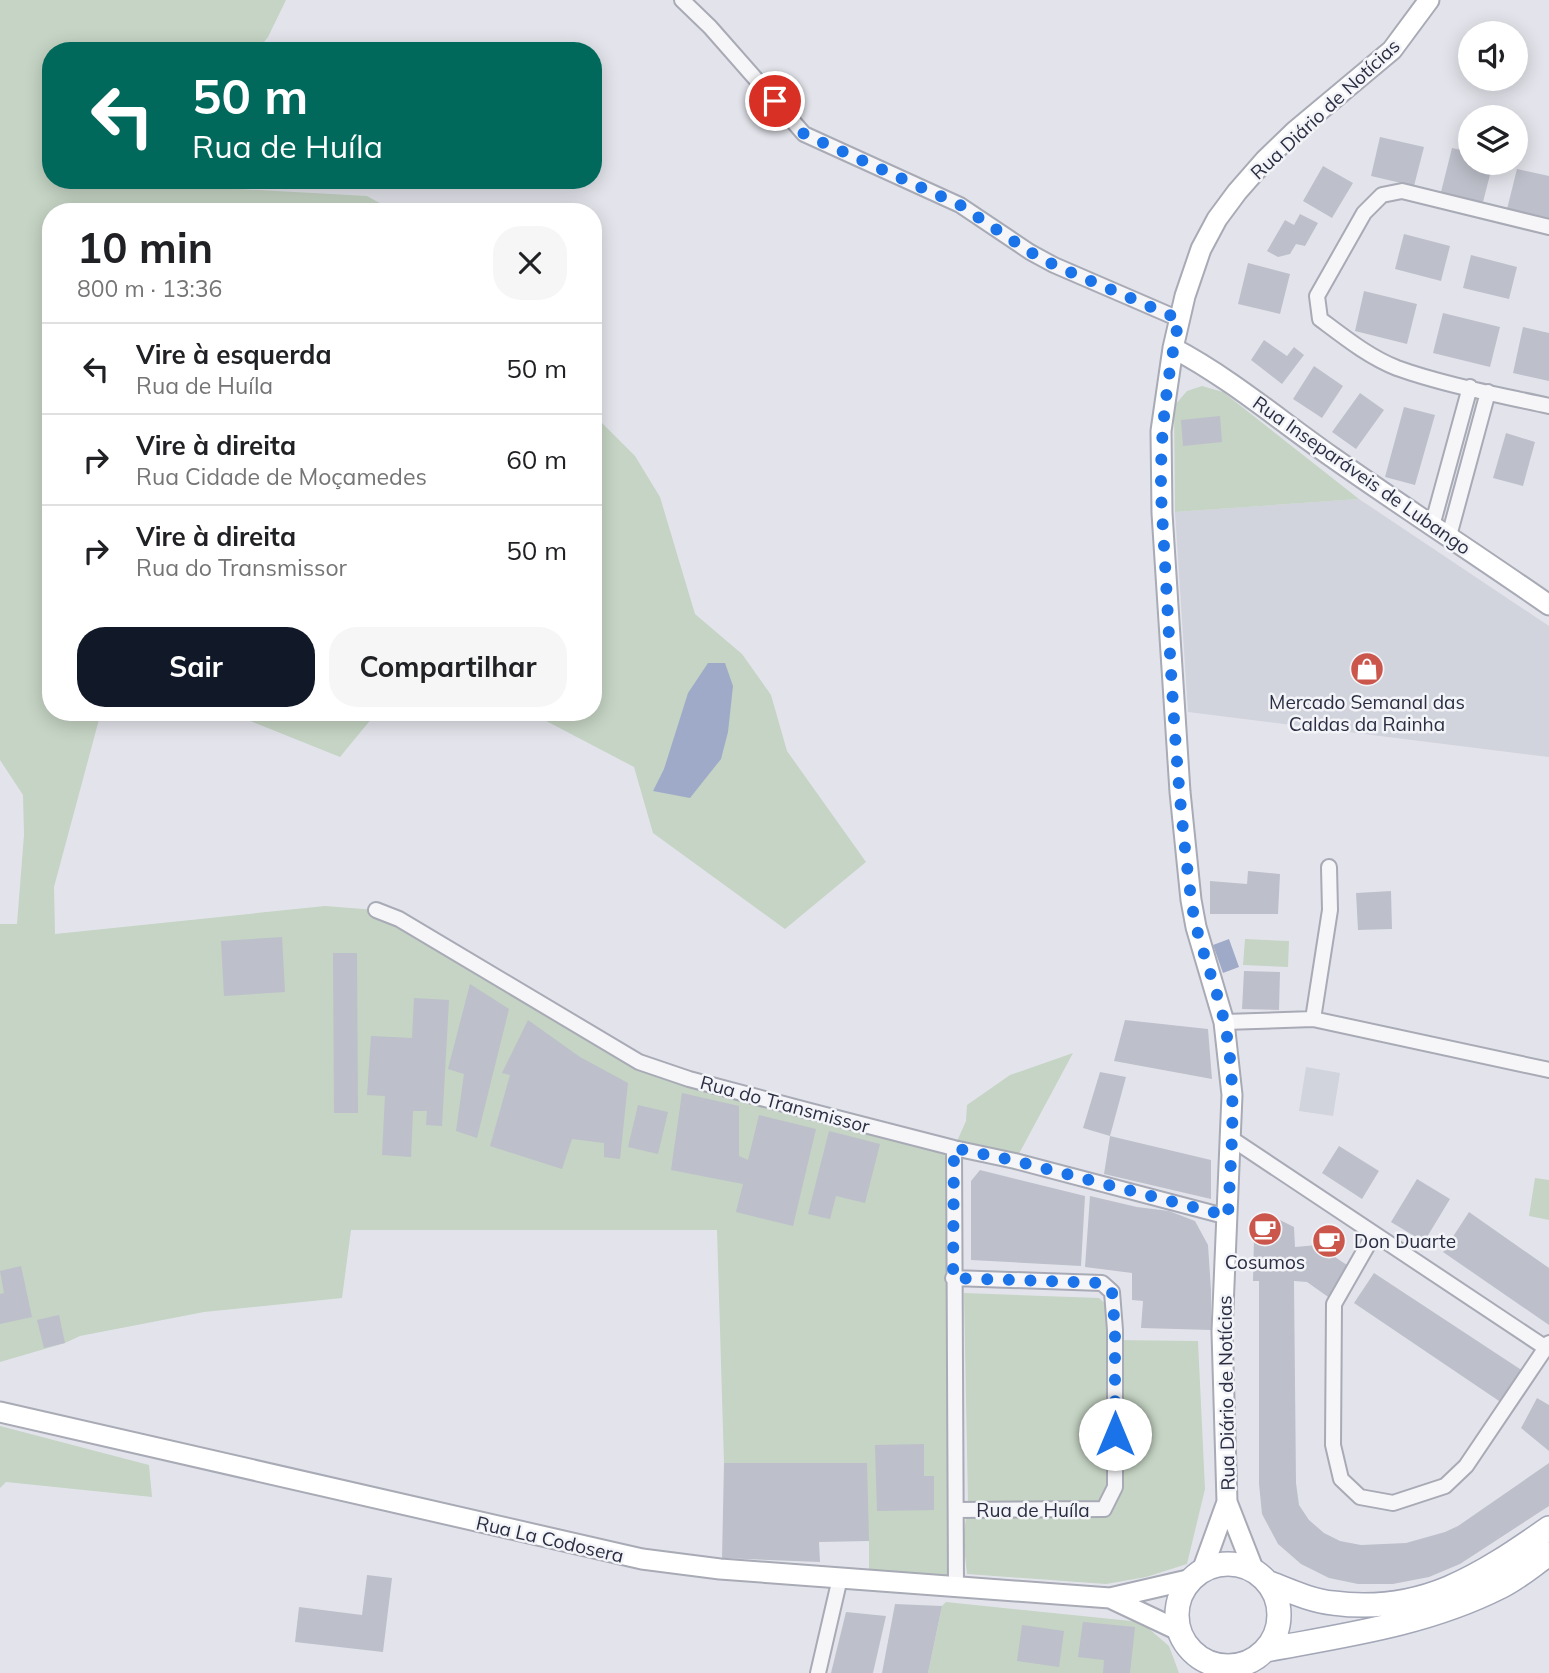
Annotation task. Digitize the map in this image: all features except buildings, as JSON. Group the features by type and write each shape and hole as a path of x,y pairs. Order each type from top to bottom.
{"main road":[{"name":"Rua Diário de Notícias","path":"1227,1502 1222,1332 1232,1095 1224,1022 1196,927 1191,900 1180,792 1160,472 1161,431 1179,319 1201,249 1217,219 1237,191 1295,131 1392,50 1429,0"},
{"name":"Rua Inseparáveis de Lubango","path":"1173,348 1222,375 1276,418 1549,605"},
{"name":"Rua La Codosera","path":"0,1412 642,1559 720,1569 1110,1598 1197,1575"},
{"path":"1227,1502 1197,1575 1183,1591 1178,1604 1180,1631 1195,1662 1227,1667 1443,1612 1503,1586 1549,1553"},
{"path":"1227,1502 1261,1576 1275,1594 1279,1609 1279,1623 1274,1638 1255,1661"},
{"path":"1197,1575 1215,1566 1228,1564 1331,1603 1366,1606 1407,1603 1438,1593 1493,1567 1549,1528"},
{"name":"Rua La Codosera","path":"1110,1598 1180,1631"}],"street":[{"path":"682,0 710,27 804,134 960,205 1054,265 1179,319"},
{"path":"1549,227 1402,191 1382,195 1364,213 1317,296 1320,320 1374,356 1397,367 1488,393 1549,406"},
{"path":"1441,531 1470,387"},
{"path":"1441,531 1488,393"},
{"path":"1313,1019 1330,910 1329,867"},
{"name":"Rua do Transmissor","path":"376,910 399,919 639,1062 690,1079 1228,1216"},
{"path":"1224,1022 1313,1019 1549,1070"},
{"path":"1232,1139 1547,1346 1466,1466 1445,1486 1393,1503 1360,1497 1341,1479 1334,1445 1334,1304 1374,1234"},
{"path":"954,1148 956,1587"},
{"name":"Rua de Huíla","path":"953,1278 1102,1283 1112,1292 1115,1330 1115,1487 1104,1509 957,1510"},
{"path":"818,1673 840,1578"}],"shaded area":[{"name":"Mercado Semanal das Caldas da Rainha","path":"1359,499 1549,626 1549,757 1188,712 1175,512"},
{"path":"1306,1067 1340,1073 1333,1116 1299,1111"}],"green space":[{"path":"0,0 286,0 264,42 42,42 42,189 240,189 367,196 380,203 42,203 42,721 99,721 54,887 55,934 325,906 376,910 639,1062 954,1148 966,1121 967,1105 1010,1075 1073,1053 1015,1161 955,1148 956,1587 869,1581 869,1541 773,1464 724,1463 717,1230 351,1230 342,1298 204,1312 80,1336 0,1362 0,924 17,924 24,835 23,795 0,760"},
{"path":"1202,386 1223,392 1359,499 1175,512 1174,406 1187,391"},
{"path":"602,423 635,456 660,497 695,614 742,654 771,695 787,751 866,862 785,929 653,833 634,767 546,721 602,721"},
{"path":"250,721 370,721 340,757"},
{"path":"1245,939 1289,941 1288,967 1243,965"},
{"path":"1535,1178 1549,1180 1549,1220 1529,1216"},
{"path":"964,1293 1099,1298 1108,1306 1112,1340 1198,1341 1205,1489 1187,1564 1146,1577 1106,1584 967,1574 963,1539 968,1504"},
{"path":"0,1426 149,1465 152,1497 6,1482 0,1488"},
{"path":"946,1602 1141,1622 1169,1646 1179,1673 928,1673 942,1606"}],"water":[{"path":"708,663 725,663 733,686 728,732 721,759 690,798 653,791 664,769 688,693"},
{"path":"1229,939 1239,967 1223,973 1213,945"}],"place":[{"name":"Mercado Semanal das Caldas da Rainha","path":"1367,669"},
{"name":"Cosumos","path":"1265,1229"},
{"name":"Don Duarte","path":"1329,1241"}],"route":[{"path":"775,101 804,134 960,205 1054,265 1179,319 1161,431 1162,513 1180,792 1191,900 1196,927 1224,1022 1232,1095 1228,1216 1016,1161 954,1148 953,1278 1102,1283 1112,1292 1115,1330 1115,1434"}]}
